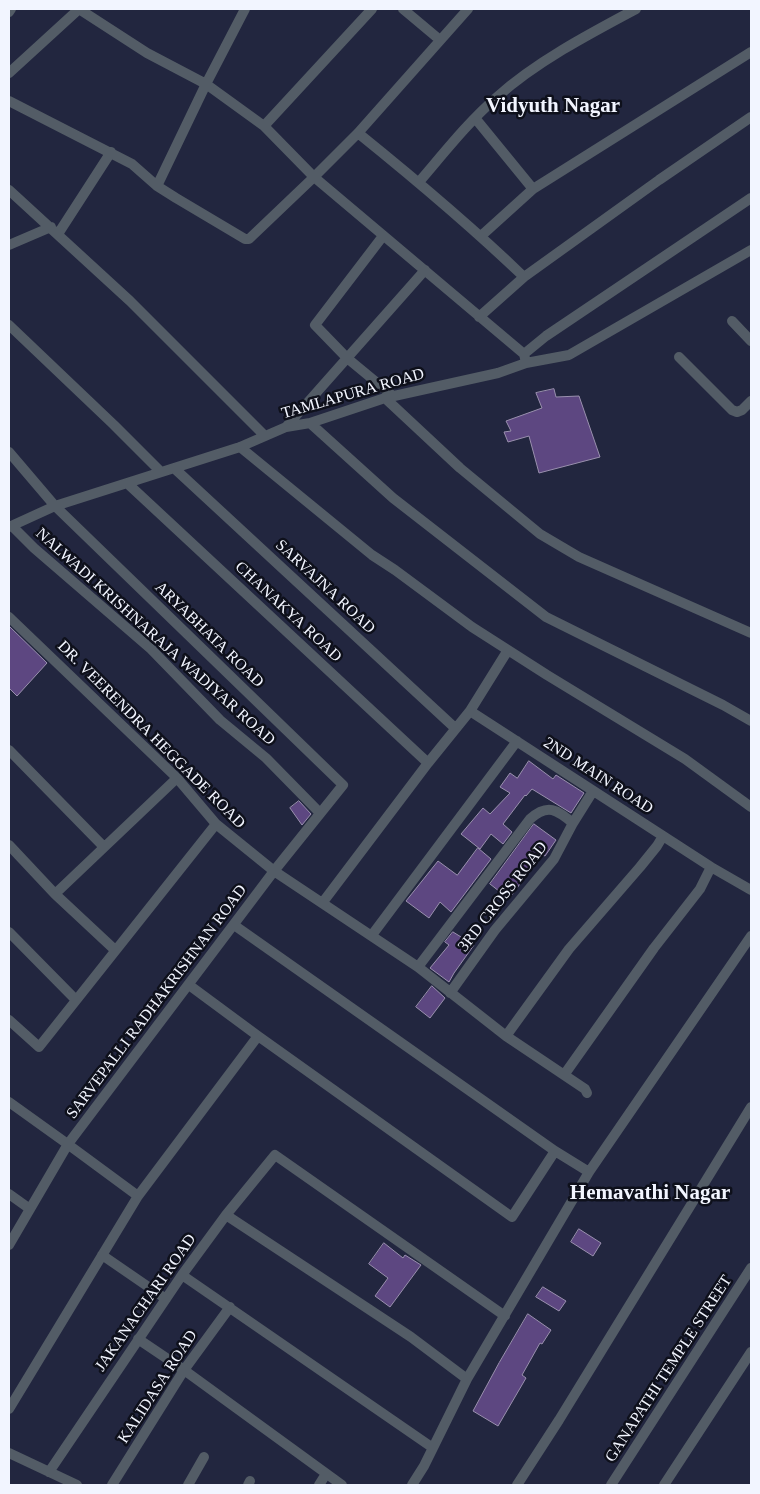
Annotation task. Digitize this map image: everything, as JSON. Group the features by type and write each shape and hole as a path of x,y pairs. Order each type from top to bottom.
{"street":[{"path":"9,74 80,9 147,53 206,84 264,126 314,177 425,270 525,358 546,336 751,198"},
{"path":"157,186 206,84 246,9"},
{"path":"264,126 372,9"},
{"path":"403,9 440,40"},
{"path":"9,101 132,164 157,186 244,239 249,239 358,133 468,9"},
{"path":"419,182 474,118 497,96 536,68 604,26 636,9"},
{"path":"480,236 534,189 751,52"},
{"path":"479,318 524,276 751,117"},
{"path":"474,118 534,189"},
{"path":"358,133 419,182 524,276"},
{"path":"9,245 54,230 111,152"},
{"path":"9,190 130,301 265,436"},
{"path":"383,236 314,325 460,468 540,534 579,557 751,633"},
{"name":"TAMLAPURA ROAD","path":"10,527 55,506 240,447 286,427 310,423 389,397 498,373 525,358 569,354 751,250"},
{"path":"286,427 425,270"},
{"path":"732,321 751,341"},
{"path":"9,325 114,424 160,472"},
{"path":"679,357 732,410 736,412 742,410 751,401"},
{"path":"310,423 393,498 546,617 723,705 751,721"},
{"path":"240,447 372,554 472,627 685,759 751,807"},
{"name":"ARYABHATA ROAD","path":"9,452 55,506 343,785"},
{"name":"SARVAJNA ROAD","path":"174,468 456,728"},
{"name":"CHANAKYA ROAD","path":"127,483 428,763"},
{"name":"NALWADI KRISHNARAJA WADIYAR ROAD","path":"10,527 151,650 220,720 266,758 320,813"},
{"name":"DR. VEERENDRA HEGGADE ROAD","path":"9,617 176,778 216,824 274,871 418,967 506,1036 585,1090 587,1094"},
{"path":"322,902 470,711 508,650"},
{"name":"2ND MAIN ROAD","path":"470,711 711,867 751,890"},
{"path":"372,936 516,741"},
{"path":"9,750 104,847"},
{"path":"55,894 176,778"},
{"name":"SARVEPALLI RADHAKRISHNAN ROAD","path":"9,1245 68,1144 274,871 343,785"},
{"name":"3RD CROSS ROAD","path":"450,993 495,930 554,858 593,791"},
{"path":"418,967 530,819 540,810 553,810 573,823"},
{"path":"9,1020 39,1046 216,824"},
{"path":"506,1036 569,949 640,867 663,836"},
{"path":"9,845 55,894 115,950"},
{"path":"564,1075 654,948 700,889 711,867"},
{"path":"234,925 555,1151 589,1172"},
{"path":"9,932 76,1000"},
{"path":"412,1485 433,1448 467,1379 589,1172 750,940"},
{"path":"189,985 512,1217 555,1151"},
{"path":"9,1409 138,1196 258,1036"},
{"path":"9,1102 138,1196"},
{"path":"517,1485 751,1107"},
{"name":"JAKANACHARI ROAD","path":"50,1472 182,1275 274,1154 505,1316"},
{"path":"9,1194 30,1209"},
{"path":"226,1215 411,1338 467,1379"},
{"path":"102,1254 166,1298"},
{"name":"GANAPATHI TEMPLE STREET","path":"611,1485 751,1268"},
{"path":"182,1275 433,1448"},
{"name":"KALIDASA ROAD","path":"112,1485 184,1370 230,1307"},
{"path":"138,1339 184,1370 342,1485"},
{"path":"664,1485 751,1352"},
{"path":"9,1453 77,1485"},
{"path":"188,1485 204,1457"},
{"path":"319,1485 326,1474"}],"building":[{"path":"554,389 556,397 579,396 600,457 539,473 529,436 508,442 504,432 511,431 506,421 542,408 536,393"},
{"path":"9,626 47,663 17,696 9,688"},
{"path":"529,761 553,779 556,775 584,793 571,813 532,789 525,795 503,824 512,832 503,844 491,834 480,849 461,834 483,808 490,814 510,793 500,787 510,773 517,778"},
{"path":"299,801 311,814 302,825 290,808"},
{"path":"534,824 556,840 545,856 543,855 530,870 509,899 490,884"},
{"path":"478,848 491,859 451,912 440,902 429,918 406,901 438,861 457,875"},
{"path":"453,932 474,945 449,982 430,968 449,945 445,942"},
{"path":"432,986 445,998 430,1018 416,1007"},
{"path":"579,1229 601,1243 593,1256 571,1242"},
{"path":"384,1243 403,1258 405,1255 421,1265 390,1307 375,1296 388,1278 369,1264"},
{"path":"543,1287 566,1301 559,1311 536,1297"},
{"path":"528,1314 551,1330 542,1344 540,1343 522,1375 526,1378 498,1426 473,1411"}],"district":[{"name":"Vidyuth Nagar","path":"553,107"},
{"name":"Hemavathi Nagar","path":"650,1194"}]}
